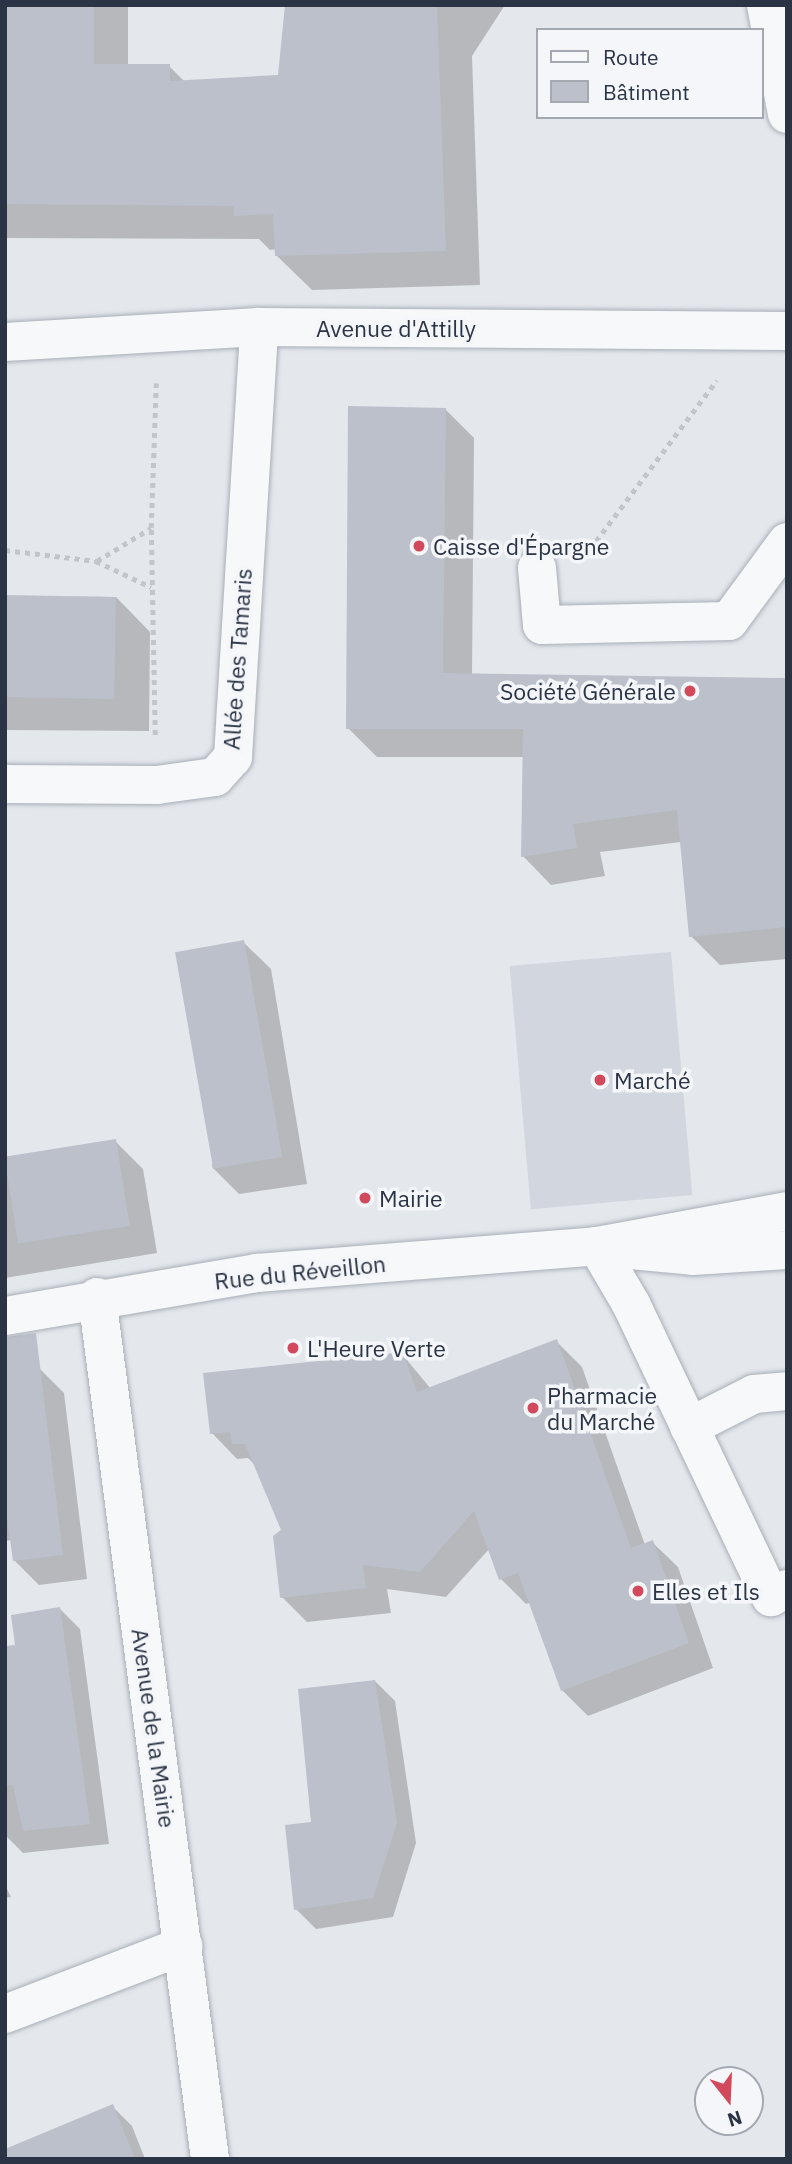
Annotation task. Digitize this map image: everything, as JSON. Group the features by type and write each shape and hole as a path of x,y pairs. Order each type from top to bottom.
{"street":[{"path":"766,5 787,114"},
{"name":"Avenue d'Attilly","path":"5,342 259,327 770,331"},
{"name":"Allée des Tamaris","path":"5,783 157,785 215,777 233,757 259,327"},
{"path":"537,570 542,625 729,621 787,542"},
{"name":"Rue du Réveillon","path":"5,1316 97,1297 257,1273 597,1247 787,1211"},
{"path":"597,1247 631,1304 771,1597 787,1589"},
{"name":"Rue du Réveillon","path":"597,1247 693,1256 787,1250"},
{"name":"Avenue de la Mairie","path":"97,1297 210,2159"},
{"path":"689,1427 754,1394 787,1391"},
{"path":"5,2014 183,1946"}],"path":[{"path":"537,570 588,555 770,331"},
{"path":"157,785 150,528 158,333"},
{"path":"96,561 150,528"},
{"path":"5,550 96,561 152,588"}],"shaded area":[{"name":"Marché","path":"671,952 692,1195 531,1209 510,966"}],"building":[{"path":"5,5 94,5 94,64 170,64 170,81 278,75 285,5 437,5 446,251 275,256 273,214 234,216 234,206 5,204"},
{"path":"348,406 446,408 443,673 787,678 787,927 689,937 677,810 573,824 577,848 521,857 523,729 346,729"},
{"path":"5,595 116,597 114,699 5,697"},
{"path":"244,940 282,1157 213,1169 175,952"},
{"path":"116,1139 130,1226 18,1244 5,1157"},
{"path":"36,1333 63,1555 13,1561 5,1503 5,1337"},
{"path":"557,1339 631,1548 653,1540 689,1643 561,1691 518,1573 499,1580 474,1511 420,1572 363,1565 366,1588 280,1598 273,1536 281,1530 245,1444 232,1444 230,1432 210,1434 203,1373 403,1352 417,1392"},
{"path":"60,1607 90,1824 23,1831 13,1785 5,1786 5,1646 15,1645 11,1615"},
{"path":"375,1680 397,1823 373,1898 294,1910 285,1825 311,1822 298,1689"},
{"path":"113,2104 135,2159 5,2159 5,2149"}],"place":[{"name":"Caisse d'Épargne","path":"419,546"},
{"name":"Société Générale","path":"690,691"},
{"name":"Marché","path":"600,1080"},
{"name":"Mairie","path":"365,1198"},
{"name":"L'Heure Verte","path":"293,1348"},
{"name":"Pharmacie du Marché","path":"533,1408"},
{"name":"Elles et Ils","path":"638,1591"}]}
